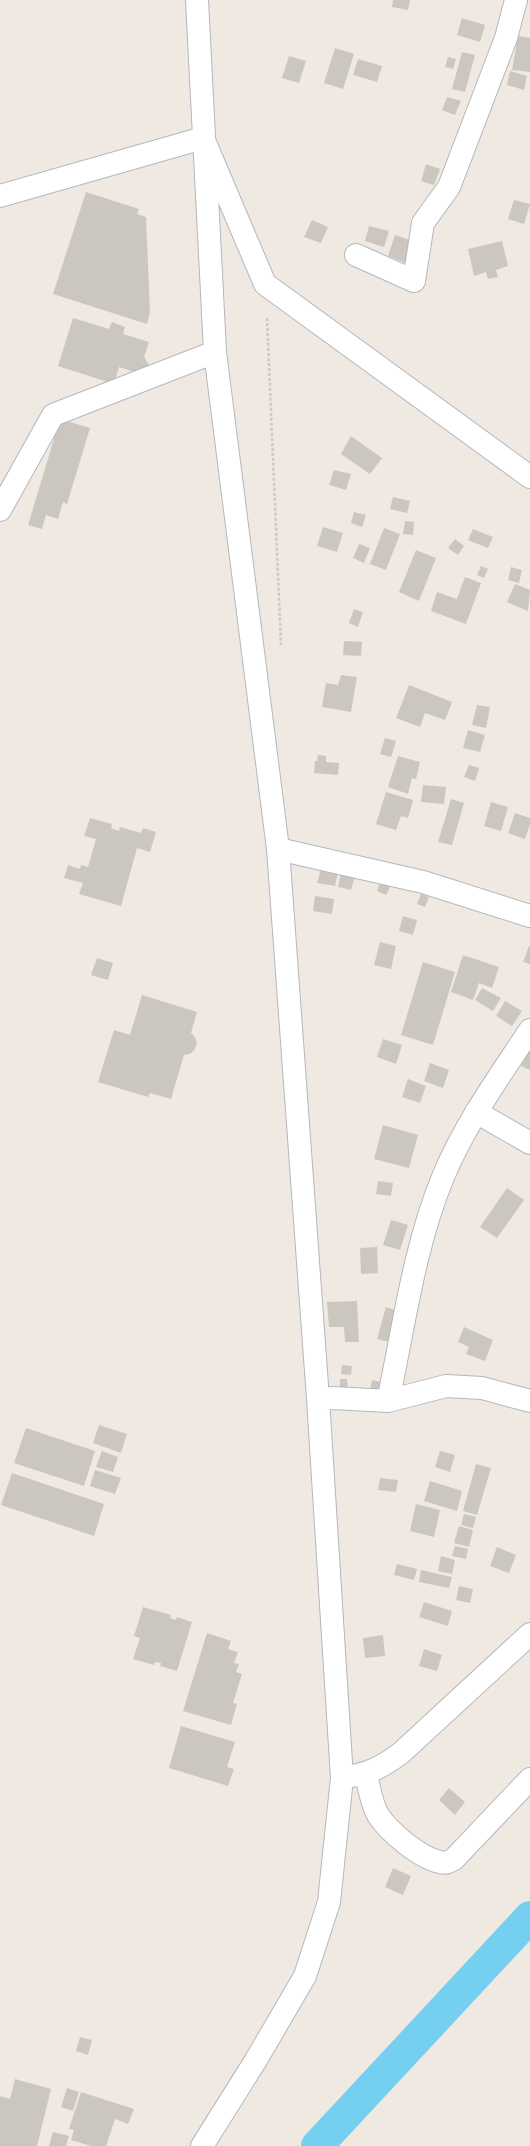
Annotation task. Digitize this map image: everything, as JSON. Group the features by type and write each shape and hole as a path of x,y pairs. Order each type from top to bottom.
{"street":[{"path":"197,0 215,352 278,849 318,1400 342,1778 329,1902 305,1976 256,2060 202,2146"},
{"path":"356,255 414,280 423,223 449,187 506,38 516,0"},
{"path":"0,196 203,138"},
{"path":"203,138 265,284 530,477"},
{"path":"0,510 53,415 215,352"},
{"path":"278,849 423,882 530,916"},
{"path":"388,1401 424,1234 444,1176 476,1112 530,1030"},
{"path":"476,1112 530,1143"},
{"path":"318,1400 334,1398 388,1401 446,1386 482,1388 530,1400"},
{"path":"342,1778 366,1774 383,1766 401,1752 530,1634"},
{"path":"366,1774 378,1815 404,1842 440,1862 447,1863 454,1859 530,1779"}],"building":[{"path":"393,0 410,0 408,10 392,7"},
{"path":"462,18 485,25 480,42 457,35"},
{"path":"518,36 530,38 530,72 512,70"},
{"path":"335,48 354,54 343,89 324,83"},
{"path":"462,52 475,55 465,92 452,89"},
{"path":"289,56 306,61 299,83 282,78"},
{"path":"448,57 456,59 453,69 445,67"},
{"path":"358,59 382,66 377,82 353,75"},
{"path":"510,71 527,76 524,90 507,85"},
{"path":"447,97 461,101 455,115 442,110"},
{"path":"426,164 440,169 434,185 421,181"},
{"path":"86,192 139,209 137,214 146,217 150,312 147,324 53,294"},
{"path":"514,200 530,204 524,224 508,219"},
{"path":"312,220 328,227 321,243 304,237"},
{"path":"369,226 389,231 384,247 365,241"},
{"path":"395,235 418,243 411,265 388,256"},
{"path":"502,241 508,266 496,270 498,277 488,279 486,272 474,276 468,249"},
{"path":"73,318 109,329 112,322 125,327 123,334 149,342 144,357 149,365 141,374 119,367 114,384 58,366"},
{"path":"60,419 90,428 67,504 63,502 58,519 46,515 42,529 28,525"},
{"path":"351,436 382,458 370,474 341,454"},
{"path":"334,470 351,474 346,490 329,485"},
{"path":"393,497 410,501 407,513 390,509"},
{"path":"354,512 366,515 362,527 351,523"},
{"path":"405,521 414,522 413,535 403,534"},
{"path":"323,527 343,533 337,552 317,546"},
{"path":"384,528 400,534 386,570 370,564"},
{"path":"473,529 493,537 488,548 468,540"},
{"path":"455,539 464,546 458,555 448,548"},
{"path":"359,544 370,548 364,563 353,558"},
{"path":"416,550 436,558 419,601 399,592"},
{"path":"481,566 488,569 484,578 477,575"},
{"path":"511,567 522,570 519,583 508,580"},
{"path":"465,577 481,583 466,624 431,611 437,592 457,599"},
{"path":"515,584 530,590 528,611 507,602"},
{"path":"354,609 363,612 358,627 349,623"},
{"path":"344,641 362,642 361,656 343,655"},
{"path":"341,675 357,677 351,712 322,707 326,683 338,685"},
{"path":"409,685 452,702 445,720 425,713 420,727 396,718"},
{"path":"477,705 490,707 486,728 472,725"},
{"path":"468,730 485,735 480,752 463,748"},
{"path":"385,738 396,741 391,757 380,754"},
{"path":"318,755 326,756 326,762 339,763 338,775 314,773 315,761 317,761"},
{"path":"398,756 420,762 416,779 412,778 408,794 388,787"},
{"path":"469,765 479,768 475,781 464,777"},
{"path":"423,785 446,787 444,804 421,802"},
{"path":"386,792 413,800 408,818 401,816 396,830 376,824"},
{"path":"451,799 464,803 452,845 438,842"},
{"path":"491,802 508,807 501,831 484,826"},
{"path":"515,813 530,818 530,824 525,839 508,833"},
{"path":"90,818 112,824 111,828 119,831 120,827 141,833 143,828 156,832 150,852 137,848 121,906 79,894 83,883 64,878 68,865 80,869 81,865 88,867 96,839 84,836"},
{"path":"321,869 338,872 335,886 317,883"},
{"path":"341,873 355,876 351,890 338,887"},
{"path":"380,883 390,887 386,895 377,891"},
{"path":"421,894 429,897 425,907 417,904"},
{"path":"315,896 334,899 332,914 313,911"},
{"path":"403,916 417,920 413,935 399,931"},
{"path":"380,942 396,946 391,969 374,965"},
{"path":"529,946 530,947 530,964 523,962"},
{"path":"463,955 499,967 492,988 479,983 473,1000 451,992"},
{"path":"97,958 113,963 108,980 91,975"},
{"path":"423,962 455,972 433,1045 401,1035"},
{"path":"482,988 501,998 493,1011 475,1000"},
{"path":"142,995 197,1012 191,1033 195,1037 197,1043 195,1049 190,1054 184,1055 171,1099 150,1093 148,1097 98,1082 114,1030 130,1035"},
{"path":"505,1001 522,1011 512,1026 496,1016"},
{"path":"383,1039 402,1045 396,1064 377,1057"},
{"path":"528,1050 530,1051 530,1070 521,1066"},
{"path":"430,1063 449,1070 443,1088 424,1081"},
{"path":"408,1079 426,1086 420,1103 402,1097"},
{"path":"383,1125 418,1135 409,1168 374,1159"},
{"path":"378,1181 393,1183 391,1196 376,1194"},
{"path":"507,1188 524,1200 497,1238 480,1227"},
{"path":"391,1220 408,1225 400,1250 383,1245"},
{"path":"377,1247 378,1273 361,1274 360,1248"},
{"path":"357,1301 359,1342 345,1342 344,1327 329,1327 327,1302"},
{"path":"386,1307 403,1313 394,1343 377,1339"},
{"path":"464,1327 493,1340 485,1361 466,1354 469,1347 458,1342"},
{"path":"342,1365 352,1366 351,1375 341,1374"},
{"path":"340,1379 347,1379 348,1394 340,1394"},
{"path":"372,1380 385,1383 381,1398 369,1395"},
{"path":"99,1425 127,1434 121,1453 93,1443"},
{"path":"26,1428 95,1451 84,1486 14,1463"},
{"path":"102,1451 118,1457 113,1472 96,1467"},
{"path":"440,1451 455,1455 450,1472 435,1467"},
{"path":"476,1464 491,1468 477,1515 463,1511"},
{"path":"95,1470 121,1478 115,1494 90,1486"},
{"path":"12,1473 104,1504 94,1536 1,1505"},
{"path":"380,1478 398,1480 396,1492 378,1490"},
{"path":"430,1481 462,1491 457,1511 424,1501"},
{"path":"416,1504 440,1510 434,1537 410,1531"},
{"path":"464,1514 476,1517 473,1528 461,1525"},
{"path":"459,1526 473,1530 469,1547 454,1543"},
{"path":"455,1546 468,1549 466,1559 452,1556"},
{"path":"497,1547 516,1555 509,1573 490,1566"},
{"path":"441,1556 455,1560 452,1574 438,1571"},
{"path":"397,1564 417,1569 414,1580 394,1575"},
{"path":"421,1570 452,1577 449,1588 419,1582"},
{"path":"459,1586 473,1589 470,1603 456,1600"},
{"path":"424,1602 452,1611 448,1626 419,1617"},
{"path":"143,1607 171,1615 170,1618 176,1620 177,1617 192,1622 177,1671 160,1666 161,1663 155,1662 154,1665 133,1659 140,1638 134,1636"},
{"path":"207,1633 231,1641 228,1649 238,1652 234,1663 239,1664 236,1672 242,1674 233,1703 237,1704 231,1725 183,1711"},
{"path":"383,1635 385,1656 365,1658 363,1638"},
{"path":"424,1649 442,1655 437,1671 419,1666"},
{"path":"181,1726 235,1742 227,1767 234,1769 228,1786 169,1768"},
{"path":"449,1788 465,1802 455,1815 439,1800"},
{"path":"393,1868 411,1876 403,1895 385,1887"},
{"path":"80,2037 92,2040 88,2055 76,2051"},
{"path":"15,2079 51,2089 37,2146 0,2146 0,2096 10,2099"},
{"path":"67,2088 79,2092 73,2111 61,2107"},
{"path":"81,2092 134,2109 128,2124 115,2119 106,2146 91,2146 71,2140 74,2130 69,2129"},
{"path":"53,2132 69,2136 66,2146 49,2146"}],"waterway":[{"path":"317,2146 530,1917"}]}
